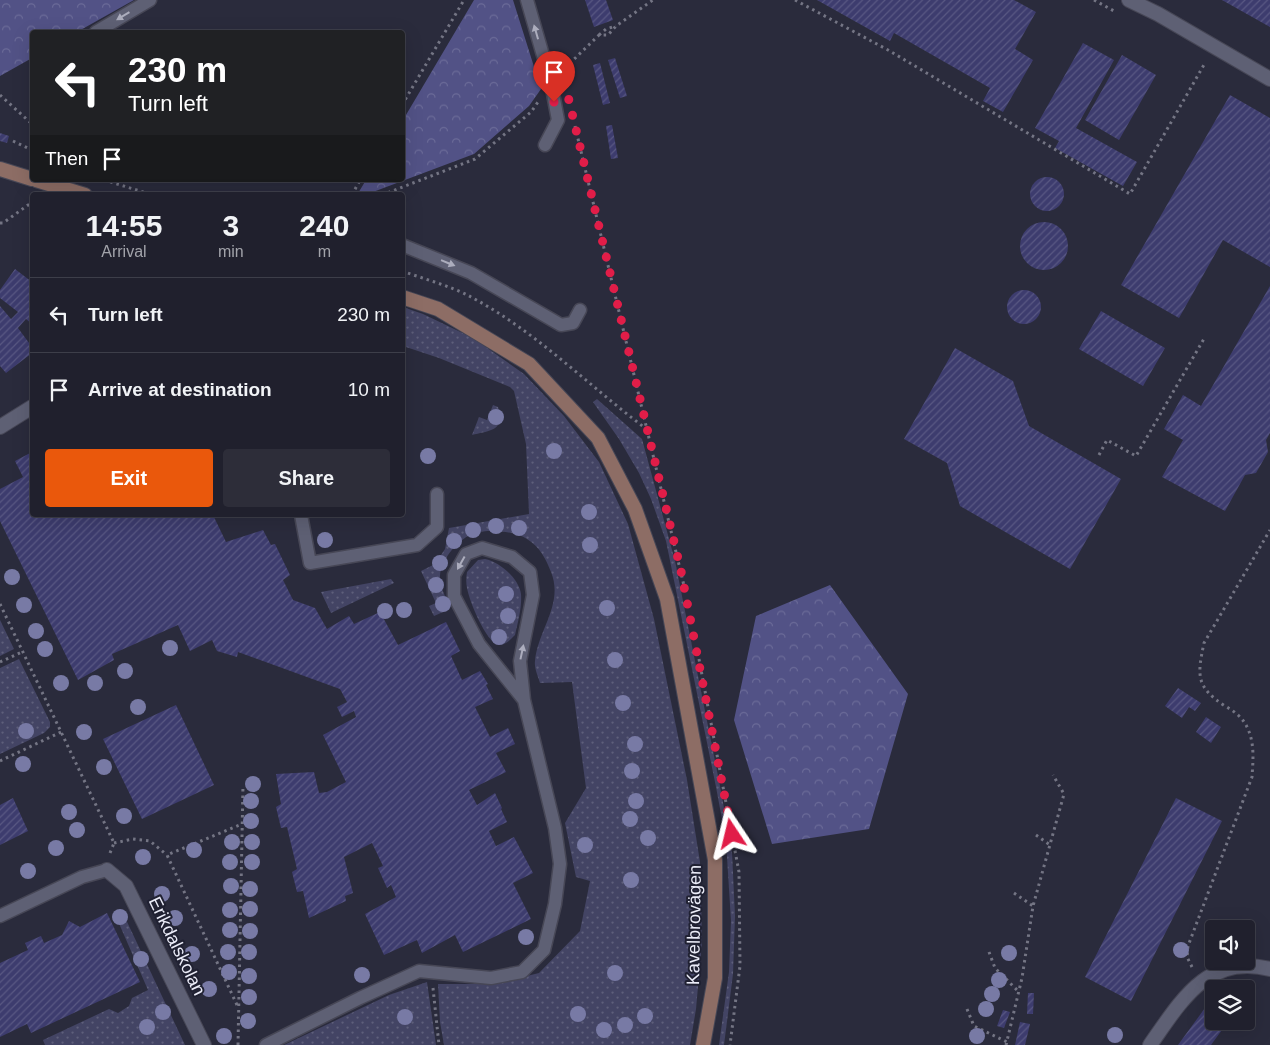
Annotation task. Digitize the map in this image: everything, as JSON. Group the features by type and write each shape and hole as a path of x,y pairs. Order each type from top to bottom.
{"main road":[{"path":"0,169 30,178"},
{"path":"44,182 75,192"},
{"name":"Kavelbrovägen","path":"405,298 438,309 529,364 598,438 635,509 667,600 715,860 715,978 703,1045"}],"street":[{"path":"1129,0 1158,14 1270,79"},
{"path":"0,426 30,408"},
{"name":"Erikdalskolan","path":"107,870 126,886 204,1045"},
{"path":"1150,1045 1179,1004 1202,981 1228,968 1256,965 1270,969"}],"lane":[{"path":"99,30 150,0"},
{"path":"527,0 551,83 558,120 545,145"},
{"path":"405,246 471,273 561,324 573,323 580,310"},
{"path":"301,517 310,563 417,545 437,527 437,494"},
{"path":"266,1045 419,971 491,978 522,972 544,950 555,904 560,864 555,828 524,700 520,661 532,595 530,572 512,557 482,548 466,554 454,575 454,596 480,644 524,700"},
{"path":"0,916 82,876 107,870"}],"path":[{"path":"405,101 464,0"},
{"path":"559,62 562,71 599,35 608,35 616,26 653,0"},
{"path":"795,0 888,50 1130,194 1205,63"},
{"path":"390,192 475,158 532,112 551,83"},
{"path":"0,95 30,122"},
{"path":"573,119 687,599"},
{"path":"13,141 30,149"},
{"path":"111,182 143,192"},
{"path":"0,223 28,204 30,205"},
{"path":"1099,455 1107,440 1136,456 1205,337"},
{"path":"1192,967 1187,957 1188,946 1252,777 1254,752 1247,728 1235,712 1213,698 1203,688 1200,664 1204,644 1270,530"},
{"path":"0,604 114,843 109,856 107,870"},
{"path":"0,662 22,652"},
{"path":"698,655 739,872 740,966 730,1045"},
{"path":"0,761 61,732"},
{"path":"967,1009 974,1026 1007,1044 1019,992 1033,906 1064,794 1053,775"},
{"path":"238,1045 243,785"},
{"path":"167,855 242,824"},
{"path":"1036,835 1050,845"},
{"path":"114,843 133,839 150,841 167,855 238,1005"},
{"path":"1014,893 1033,906"},
{"path":"989,952 995,968 1019,992"},
{"path":"431,973 439,1045"}],"shaded area":[{"path":"405,308 423,314 473,338 524,374 564,416 599,462 628,524 654,619 687,780 700,862 702,942 696,1009 690,1045 444,1045 440,1022 438,984 495,984 539,973 580,931 590,881 576,877 565,823 586,788 572,682 540,683 536,669 537,650 554,595 554,584 545,558 532,542 522,536 487,531 475,533 457,544 447,556 441,569 441,584 450,609 434,616 429,606 436,603 421,571 435,564 445,549 449,528 529,514 526,444 514,391 510,387 439,358 405,347"},
{"path":"597,399 642,439 675,561 720,786 732,852 735,916 733,974 724,1045 719,1045 729,972 731,921 726,841 716,787 666,541 651,499 639,473 619,439 593,402"},
{"path":"493,405 498,407 500,415 498,425 490,430 472,435 479,417 487,420"},
{"path":"485,559 497,564 508,572 517,583 521,594 515,635 502,645 494,642 484,629 471,602 467,588 467,572 478,560"},
{"path":"391,579 394,583 331,613 321,592"},
{"path":"0,620 14,649 0,656"},
{"path":"19,659 50,722 50,727 44,733 0,754 0,668"},
{"path":"121,909 185,1045 45,1045 43,1040 109,1009 118,1013 129,1006 132,998 148,990 114,912"},
{"path":"427,982 436,1045 284,1045 389,995"}],"green space":[{"path":"0,0 134,0 81,30 30,30 30,59 0,76"},
{"path":"474,0 513,0 541,89 529,106 474,154 405,180 405,117"},
{"path":"365,182 400,182 373,192 359,192"},
{"path":"830,585 908,694 869,829 772,844 734,720 756,616"}],"building":[{"path":"585,0 606,0 613,20 594,27"},
{"path":"817,0 1014,0 1036,12 1015,49 1033,60 1003,112 983,101 990,88 894,33 890,41"},
{"path":"1222,0 1270,0 1270,27"},
{"path":"1083,43 1114,60 1076,128 1137,162 1123,186 1055,148 1059,141 1035,128"},
{"path":"1122,55 1156,75 1119,140 1085,120"},
{"path":"615,58 627,96 620,98 608,60"},
{"path":"600,63 610,103 603,105 593,65"},
{"path":"1230,95 1270,118 1270,267 1223,240 1179,318 1121,285"},
{"path":"612,125 618,158 611,159 606,126"},
{"path":"0,133 9,136 7,143 0,141"},
{"path":"1047,177 1054,178 1059,182 1063,187 1063,201 1059,206 1054,210 1047,211 1040,210 1035,206 1031,201 1030,194 1031,187 1035,182 1040,178"},
{"path":"1039,222 1049,222 1061,229 1068,241 1068,251 1061,263 1049,270 1039,270 1031,266 1024,259 1020,251 1020,241 1024,233 1031,226"},
{"path":"15,269 30,280 30,322 26,319 18,328 30,344 30,355 6,373 0,366 0,306 11,319 18,312 0,298 0,290"},
{"path":"1270,286 1270,433 1266,440 1268,452 1256,473 1245,475 1225,511 1162,477 1183,440 1164,429 1183,395 1201,406"},
{"path":"1024,290 1036,295 1041,307 1036,319 1024,324 1012,319 1007,307 1012,295"},
{"path":"1101,311 1165,348 1143,386 1079,349"},
{"path":"955,348 1013,381 1029,426 1121,479 1070,569 960,506 947,463 904,439"},
{"path":"30,453 30,517 214,517 226,542 263,530 271,545 275,544 290,575 283,580 293,600 315,608 327,629 349,616 354,624 380,612 398,645 446,622 460,651 451,656 462,680 480,671 488,684 486,685 493,699 475,707 490,737 508,728 515,744 496,753 506,772 469,790 477,805 495,793 507,822 489,831 496,846 514,837 533,873 513,883 531,919 463,952 455,935 422,953 417,940 384,955 365,914 396,897 391,885 387,888 378,868 383,866 372,843 344,857 353,893 345,896 346,901 309,918 303,891 297,892 292,872 297,869 287,827 281,828 276,807 281,804 276,774 314,772 319,793 327,792 346,782 323,735 356,717 354,711 342,717 337,707 347,702 340,689 238,652 237,657 217,651 212,640 190,651 178,625 112,654 114,660 78,680 0,521 0,489 23,477 15,461"},
{"path":"1178,688 1201,703 1195,711 1189,707 1182,718 1165,706"},
{"path":"176,705 214,785 142,819 103,739"},
{"path":"1206,717 1221,727 1211,743 1196,732"},
{"path":"13,798 28,831 0,845 0,805"},
{"path":"1176,798 1222,821 1131,1001 1085,977"},
{"path":"107,913 140,982 31,1033 27,1024 0,1037 0,963 28,950 25,943 41,936 44,943 62,935 69,921 80,927"},
{"path":"1028,993 1034,993 1033,1014 1027,1014"},
{"path":"1205,1008 1205,1030 1222,1030 1211,1045 1178,1045"},
{"path":"1003,1010 1010,1012 1004,1028 997,1026"},
{"path":"1020,1022 1030,1024 1025,1045 1015,1045"}],"route":[{"path":"554,102 551,83 562,71 681,571 732,834"}]}
